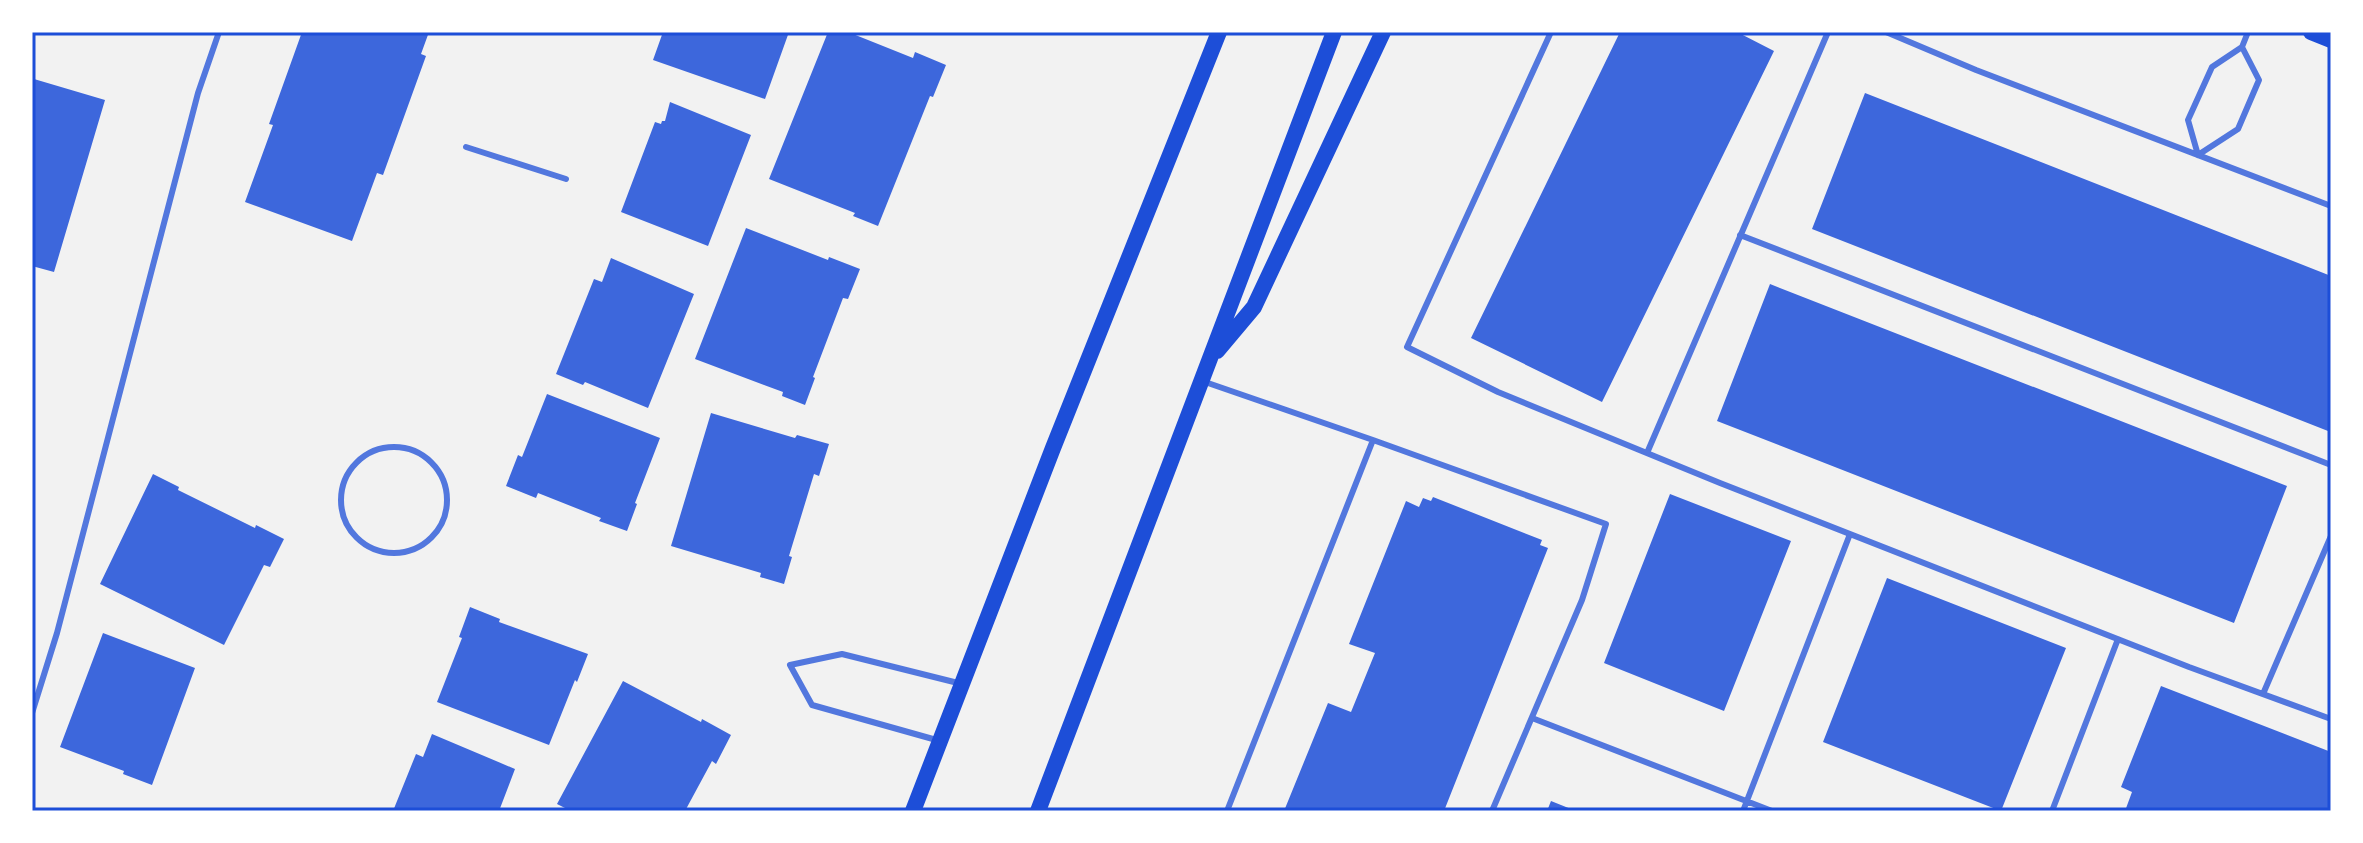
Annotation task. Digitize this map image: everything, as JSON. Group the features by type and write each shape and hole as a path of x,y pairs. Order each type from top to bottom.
{"main road":[{"path":"913,811 1218,32"},
{"path":"1038,811 1334,32"},
{"path":"1209,362 1254,307 1383,32"},
{"path":"2311,32 2331,40"}],"lane":[{"path":"32,713 57,633 198,93 219,32"},
{"path":"1551,32 1407,347 1498,392 1647,453 2118,639 2331,719"},
{"path":"1647,453 1828,32"},
{"path":"1886,32 1976,70 2331,206"},
{"path":"2198,155 2188,120 2212,67 2242,47 2248,32"},
{"path":"2198,155 2238,129 2259,80 2242,47"},
{"path":"466,147 566,179"},
{"path":"1740,235 2331,465"},
{"path":"1201,381 1606,524 1582,600 1492,811"},
{"path":"1227,811 1373,440"},
{"path":"386,447 403,447 433,463 447,493 446,510 440,526 430,539 414,549 397,553 379,551 362,543 350,530 342,514 340,495 345,478 355,463 370,452 386,447"},
{"path":"1743,811 1850,534"},
{"path":"2263,694 2331,536"},
{"path":"2052,811 2118,639"},
{"path":"940,741 812,705 790,665 842,654 962,684"},
{"path":"1532,718 1772,811"}],"building":[{"path":"302,32 429,32 421,54 426,56 383,175 377,173 352,241 245,202"},
{"path":"663,32 789,32 765,99 653,60"},
{"path":"828,32 848,32 913,58 915,52 946,65 933,97 930,96 878,226 853,216 855,213 769,179"},
{"path":"1620,32 1737,32 1774,51 1602,402 1471,338"},
{"path":"34,79 105,100 54,272 32,266"},
{"path":"1865,93 2331,276 2331,422 2328,431 1812,229"},
{"path":"670,102 751,135 708,246 621,212 655,122 661,124 665,121"},
{"path":"746,228 860,269 848,299 843,298 805,405 782,396 783,392 695,359"},
{"path":"611,258 694,294 648,408 585,382 583,385 556,374 594,279 602,282"},
{"path":"1770,284 2287,486 2234,623 1717,421"},
{"path":"547,394 660,438 627,531 538,493 536,498 506,486 518,455 522,457"},
{"path":"711,413 795,438 797,435 829,444 819,476 814,474 789,556 792,557 784,584 760,577 761,573 671,546"},
{"path":"153,474 179,487 178,490 284,539 270,567 264,565 224,645 100,584"},
{"path":"1670,494 1791,541 1724,711 1604,663"},
{"path":"1433,497 1542,540 1540,545 1548,548 1444,811 1284,811 1328,703 1351,712 1375,653 1349,644 1406,501 1419,507 1423,498 1431,501"},
{"path":"1887,578 2066,648 2001,811 1823,742"},
{"path":"470,607 500,619 499,622 588,654 549,745 437,702 462,638 459,637"},
{"path":"103,633 195,668 152,785 60,747"},
{"path":"623,681 731,735 716,764 712,761 685,811 571,811 557,804"},
{"path":"2161,686 2331,752 2331,811 2125,811 2132,792 2121,787"},
{"path":"432,734 515,769 499,811 393,811 416,754 423,757"},
{"path":"1551,801 1576,811 1547,811"}]}
